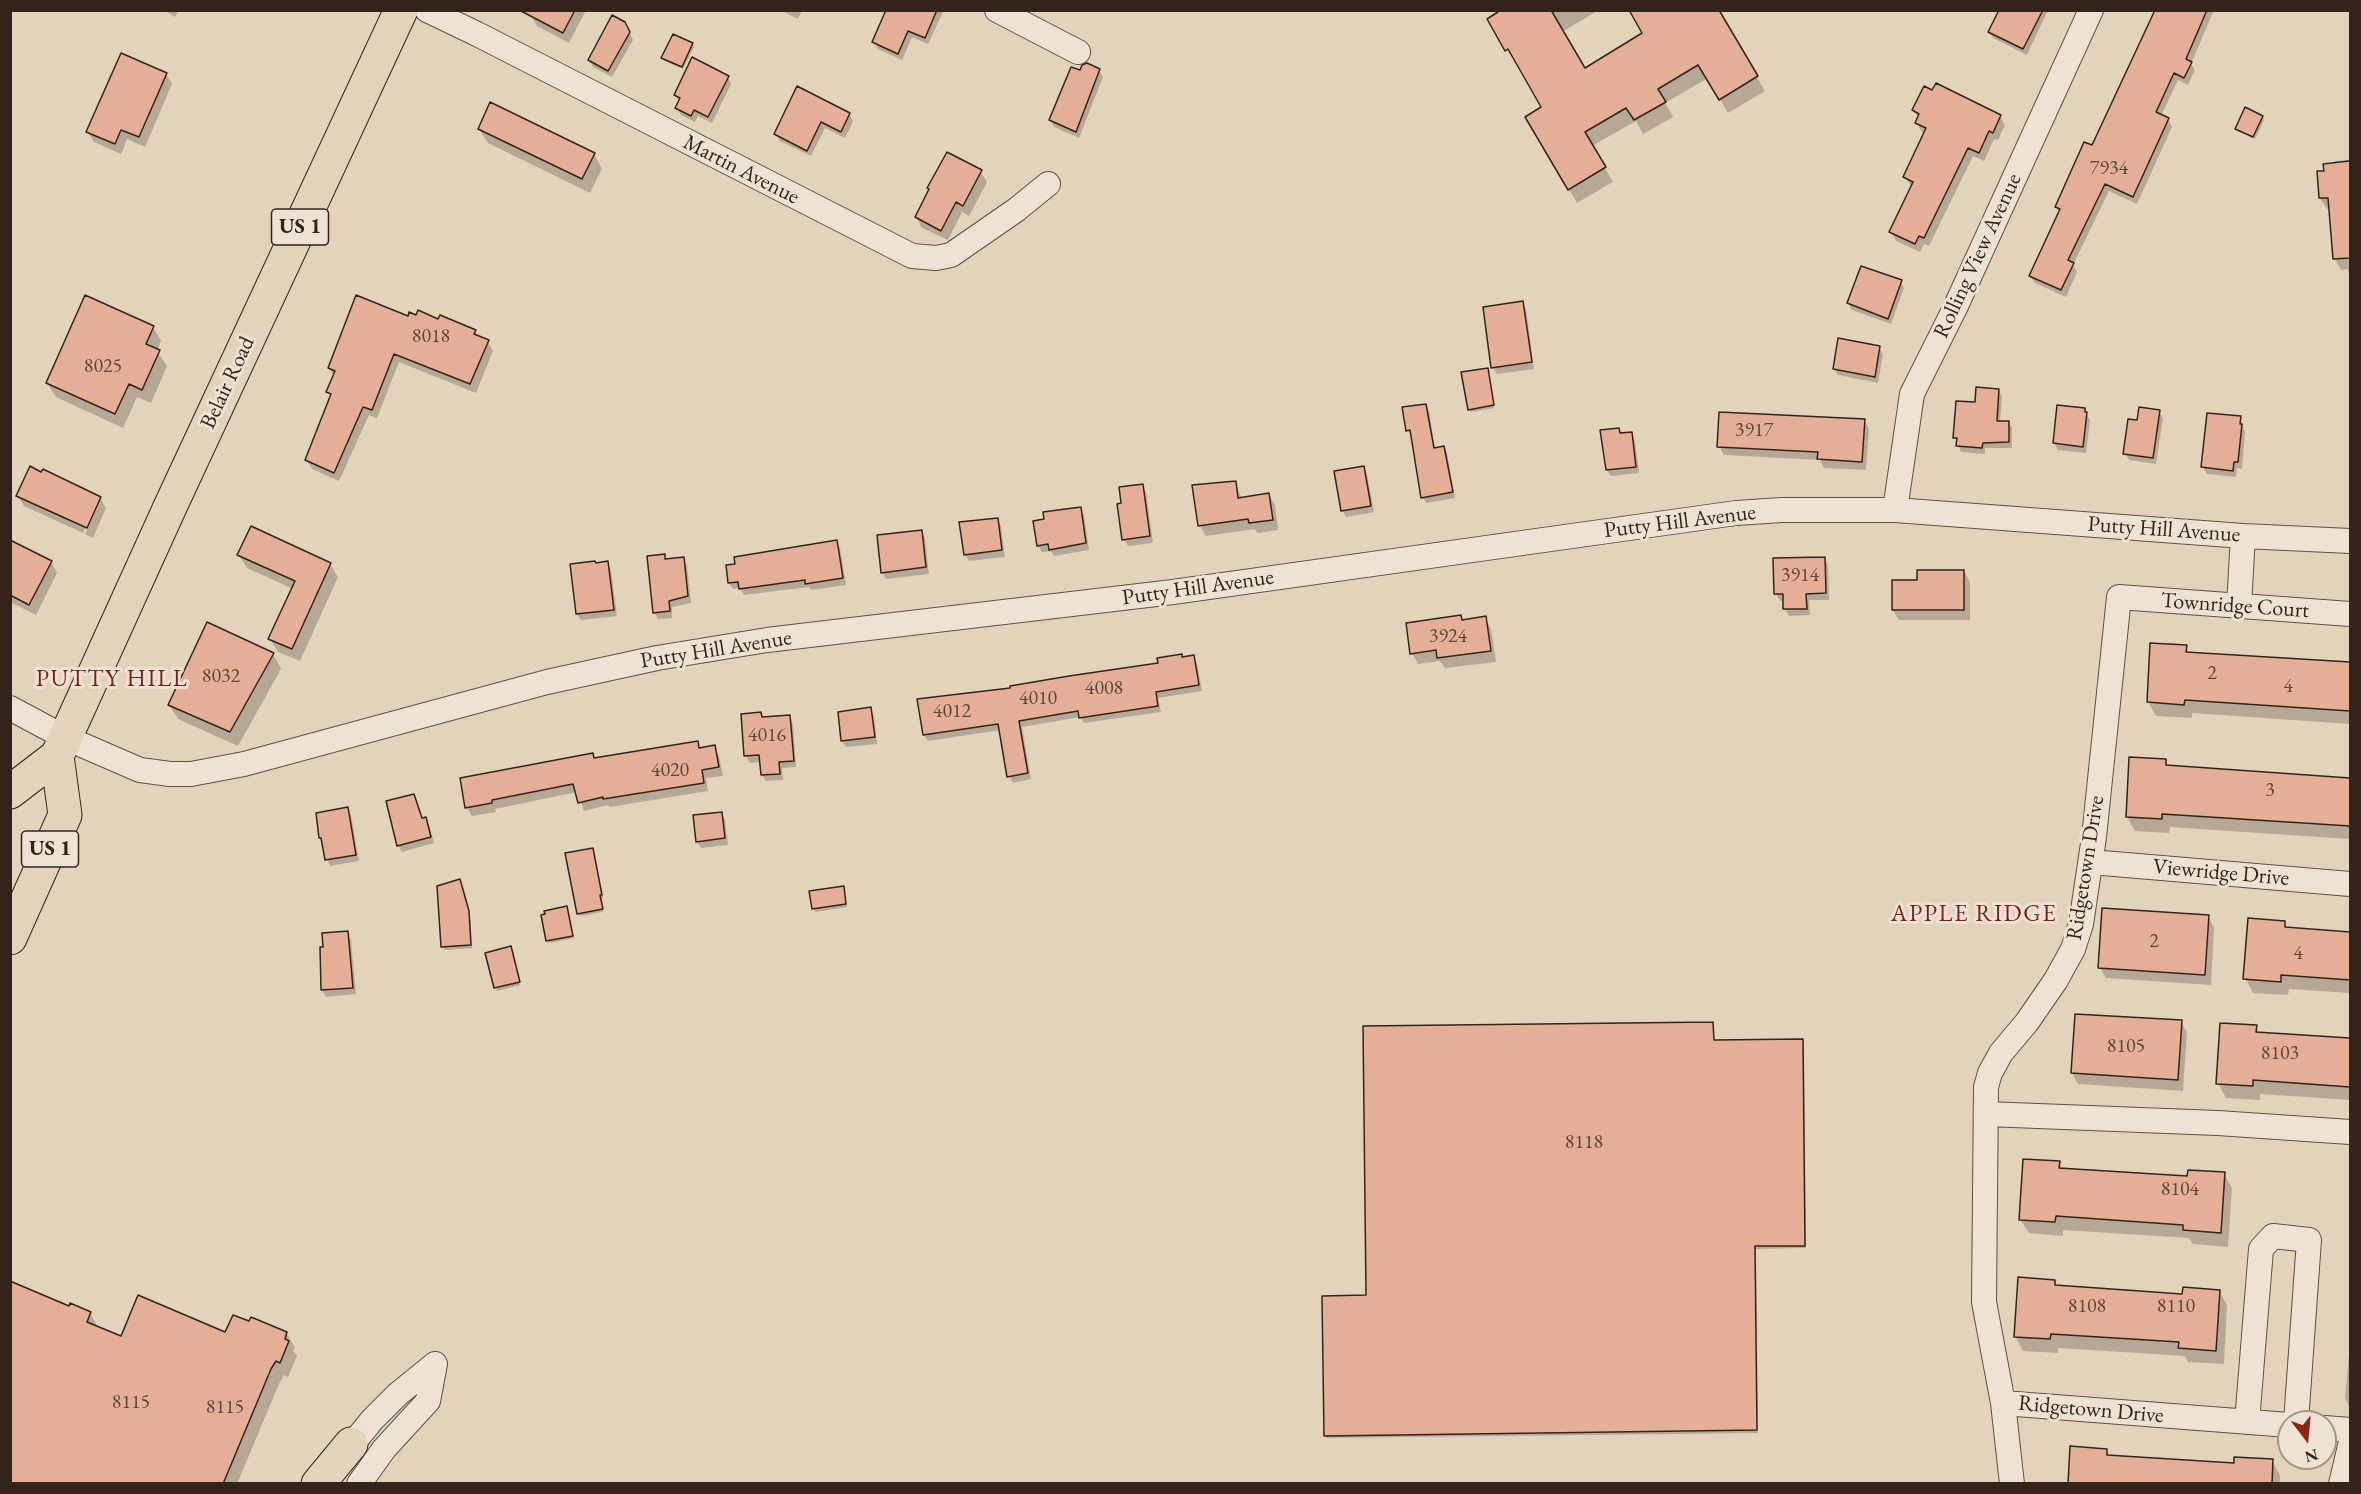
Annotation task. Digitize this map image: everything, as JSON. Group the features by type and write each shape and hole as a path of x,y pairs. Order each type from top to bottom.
{"highway":[{"name":"Belair Road","path":"10,792 61,747 401,10"},
{"name":"US 1","path":"10,938 65,815 61,747"},
{"path":"318,1484 351,1444"}],"street":[{"name":"Martin Avenue","path":"427,10 912,256 936,258 951,255 1016,210 1048,184"},
{"path":"997,10 1078,52"},
{"name":"Rolling View Avenue","path":"1895,510 1912,394 1955,308 2091,10"},
{"name":"Putty Hill Avenue","path":"10,708 61,747 140,770 191,774 244,764 547,682 715,648 1173,592 1736,513 1782,510 1895,510 2243,536 2350,541"},
{"path":"2239,606 2243,536"},
{"name":"Townridge Court","path":"2120,597 2350,614"},
{"name":"Ridgetown Drive","path":"2120,597 2091,862 2081,924 2073,950 2027,1022 2001,1053 1990,1073 1986,1088 1984,1302 2003,1403 2277,1424"},
{"name":"Viewridge Drive","path":"2091,862 2350,884"},
{"path":"1986,1114 2218,1123 2350,1132"},
{"path":"2247,1422 2261,1249 2273,1236 2310,1240 2297,1410"},
{"path":"326,1484 351,1444 398,1394 435,1364 428,1401 384,1449 359,1484"},
{"path":"2003,1403 2012,1484"},
{"path":"2341,1484 2350,1446"}],"building":[{"path":"519,10 575,10 563,33"},
{"path":"886,10 937,10 925,38 908,31 898,54 872,42"},
{"path":"1501,10 1551,10 1585,68 1642,33 1629,10 1719,10 1758,76 1719,100 1698,65 1658,89 1666,102 1634,120 1626,108 1585,132 1606,167 1568,190 1525,117 1541,107 1508,49 1505,51 1487,19"},
{"path":"1999,10 2043,10 2023,49 1988,32"},
{"path":"2155,10 2207,10 2186,59 2192,62 2184,78 2174,73 2156,112 2169,118 2133,197 2105,184 2068,260 2074,263 2061,290 2029,276 2060,209 2055,207 2084,142 2092,145"},
{"path":"612,15 625,22 630,32 608,71 588,60"},
{"path":"673,34 693,43 682,67 661,58"},
{"path":"121,53 167,73 139,137 121,130 115,144 86,132"},
{"path":"692,57 729,76 708,117 694,110 691,116 675,108 680,98 674,95"},
{"path":"1087,63 1100,69 1076,132 1049,120 1071,67 1080,70 1082,65"},
{"path":"1936,83 2001,115 1993,133 1989,131 1979,153 1968,148 1924,238 1919,236 1915,244 1889,232 1913,182 1903,177 1926,128 1915,123 1919,114 1912,110 1924,86 1932,90"},
{"path":"797,86 850,113 841,132 821,122 807,151 774,134"},
{"path":"490,102 595,153 582,179 478,129"},
{"path":"2245,107 2263,116 2253,137 2235,129"},
{"path":"947,152 982,170 963,206 956,202 941,231 915,217 929,189 927,188"},
{"path":"2350,161 2350,258 2333,259 2328,198 2319,198 2317,171 2324,171 2323,164"},
{"path":"1861,266 1902,280 1888,319 1847,303"},
{"path":"85,295 154,326 146,344 160,350 142,390 129,384 115,414 46,383"},
{"path":"356,295 408,316 409,312 416,315 418,310 438,319 440,315 476,330 474,334 489,340 470,384 394,354 372,410 363,407 334,473 305,460 331,394 326,392 335,371 328,368"},
{"path":"1523,301 1532,362 1491,368 1483,307"},
{"path":"1838,338 1880,346 1875,377 1833,369"},
{"path":"1488,368 1494,405 1468,410 1461,372"},
{"path":"1976,387 1999,389 1997,421 2009,421 2009,442 1983,443 1982,448 1956,446 1957,438 1953,438 1956,401 1975,402"},
{"path":"1426,404 1434,448 1444,446 1453,492 1421,498 1410,430 1406,431 1402,407"},
{"path":"2057,405 2085,408 2087,412 2083,447 2053,443"},
{"path":"2139,407 2160,410 2153,458 2123,454 2128,419 2137,420"},
{"path":"1719,412 1865,419 1862,462 1817,459 1818,452 1717,447"},
{"path":"2207,413 2241,416 2238,462 2234,462 2233,471 2201,467"},
{"path":"1619,428 1620,433 1632,432 1636,467 1606,470 1600,430"},
{"path":"30,466 41,472 43,469 101,497 87,528 16,496"},
{"path":"1364,466 1371,506 1341,511 1334,471"},
{"path":"1236,481 1238,498 1269,493 1273,520 1249,523 1248,519 1198,526 1192,485"},
{"path":"1143,484 1150,536 1122,540 1117,504 1121,503 1119,487"},
{"path":"1081,507 1086,543 1049,550 1048,544 1037,546 1033,521 1044,519 1043,512"},
{"path":"998,518 1002,550 964,555 959,522"},
{"path":"251,526 331,563 292,649 268,639 295,581 237,555"},
{"path":"922,530 926,567 881,573 877,535"},
{"path":"10,540 52,561 29,605 10,595"},
{"path":"837,540 843,578 805,584 805,580 739,589 738,582 728,583 726,565 735,564 734,557"},
{"path":"665,554 665,559 684,557 688,596 669,601 670,611 653,613 647,556"},
{"path":"1825,557 1826,593 1806,594 1807,609 1783,609 1783,594 1774,594 1773,558"},
{"path":"595,561 596,563 608,561 614,610 576,614 570,564"},
{"path":"1917,570 1964,570 1964,610 1892,610 1892,580 1917,580"},
{"path":"1461,615 1462,620 1486,616 1491,651 1437,658 1436,650 1410,654 1406,623"},
{"path":"207,622 274,653 230,732 168,705"},
{"path":"2150,643 2187,645 2186,652 2350,662 2350,711 2185,700 2184,705 2147,702"},
{"path":"1182,654 1182,657 1194,655 1199,685 1156,692 1158,706 1079,718 1078,711 1019,721 1028,773 1007,777 998,724 923,735 917,699 1010,688 1010,686 1069,676 1158,663 1157,658"},
{"path":"871,707 875,737 841,741 838,712"},
{"path":"761,712 762,717 790,715 794,761 779,762 780,774 761,775 759,755 744,756 741,714"},
{"path":"698,741 699,748 715,745 719,767 702,770 704,783 603,799 603,797 578,803 573,784 492,800 492,803 465,808 460,778 593,753 594,758"},
{"path":"2129,757 2166,759 2166,765 2350,778 2350,826 2162,814 2162,819 2126,817"},
{"path":"414,794 422,818 426,817 431,837 397,846 386,801"},
{"path":"348,807 356,855 325,860 316,813"},
{"path":"722,812 725,838 696,842 693,815"},
{"path":"593,848 603,909 577,914 565,853"},
{"path":"460,879 469,911 471,945 441,947 437,886"},
{"path":"844,886 846,904 812,909 809,891"},
{"path":"567,906 573,936 546,941 541,915 545,914 544,911"},
{"path":"2102,908 2209,915 2205,975 2098,968"},
{"path":"2248,918 2285,921 2285,927 2350,932 2350,980 2281,975 2281,982 2243,979"},
{"path":"348,931 353,988 321,990 322,933"},
{"path":"511,946 520,982 494,988 485,953"},
{"path":"2075,1014 2182,1020 2178,1080 2071,1073"},
{"path":"1713,1022 1714,1040 1803,1039 1805,1246 1755,1246 1757,1430 1324,1436 1322,1296 1366,1295 1363,1026"},
{"path":"2220,1023 2257,1025 2256,1032 2350,1038 2350,1087 2253,1080 2253,1086 2216,1084"},
{"path":"2023,1159 2060,1161 2059,1168 2187,1176 2188,1170 2225,1172 2221,1233 2183,1230 2183,1225 2056,1216 2055,1222 2019,1220"},
{"path":"2018,1277 2055,1280 2055,1285 2182,1294 2183,1287 2220,1290 2216,1351 2178,1348 2179,1342 2051,1334 2050,1339 2014,1337"},
{"path":"10,1281 69,1306 70,1303 91,1312 87,1322 121,1336 138,1295 225,1332 233,1315 249,1321 251,1317 287,1332 285,1339 289,1341 280,1363 276,1361 271,1369 223,1484 10,1484"},
{"path":"2070,1446 2107,1449 2107,1455 2234,1463 2234,1457 2273,1459 2272,1484 2068,1484"}],"district":[{"name":"PUTTY HILL","path":"112,679"},
{"name":"APPLE RIDGE","path":"1974,914"}]}
